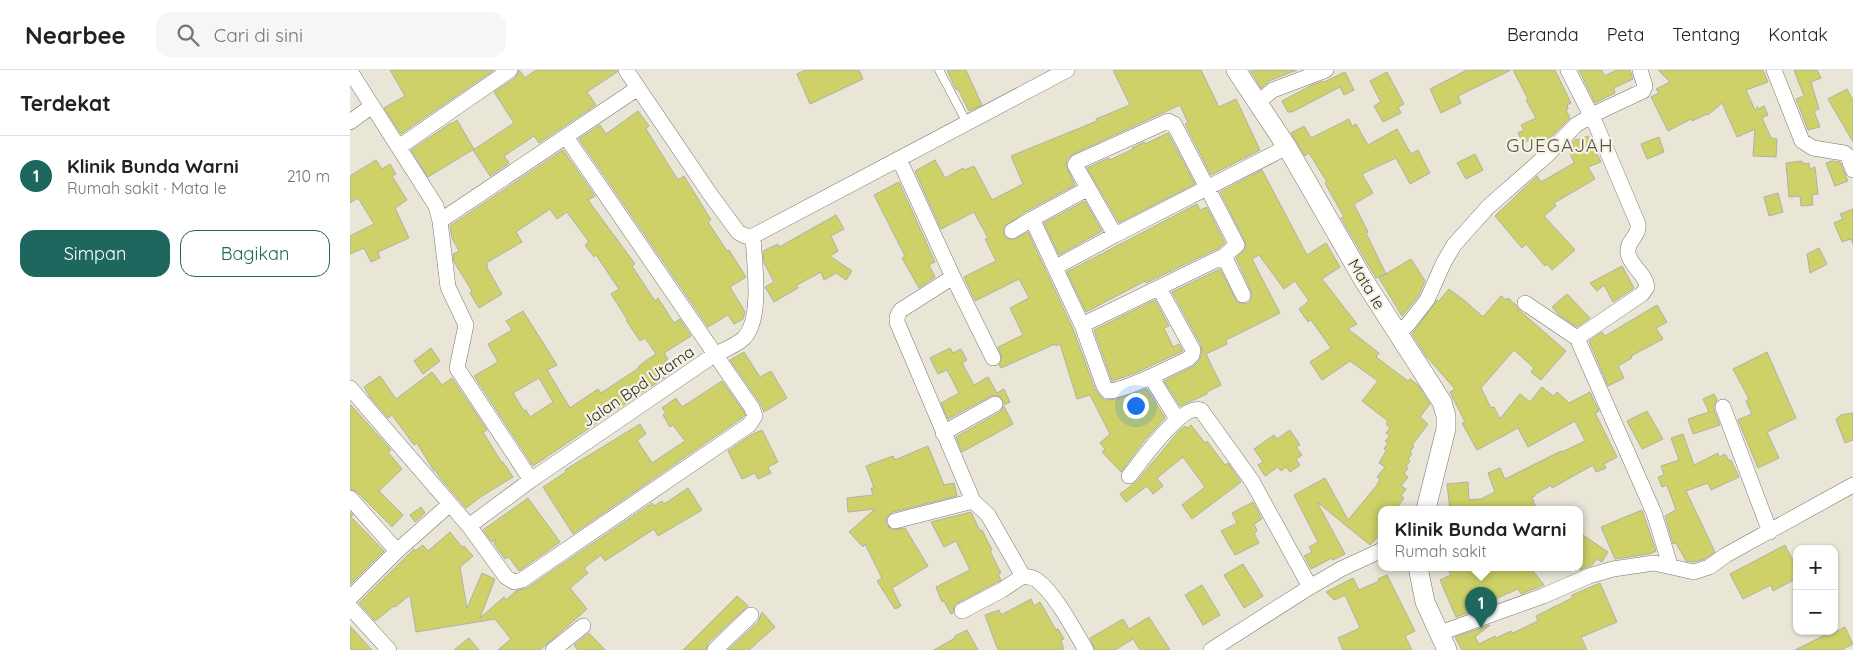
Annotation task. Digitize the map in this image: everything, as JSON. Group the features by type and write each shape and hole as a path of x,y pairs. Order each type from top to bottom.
{"street":[{"path":"399,147 510,70"},
{"path":"626,70 710,194 738,232 745,236 753,236 1067,70"},
{"name":"Mata Ie","path":"1236,70 1287,147 1363,279 1442,402 1446,416 1446,429 1427,506"},
{"path":"1258,102 1273,90 1326,70"},
{"path":"1568,70 1592,115 1638,224 1638,231 1628,251 1631,260 1646,281 1647,287 1642,294 1577,338"},
{"path":"1398,334 1409,324 1427,300 1444,262 1460,237 1508,187 1547,155 1576,125 1592,115 1643,91 1645,86 1640,70"},
{"path":"1774,70 1802,141 1813,148 1844,153 1848,156 1853,170"},
{"path":"354,72 372,106 436,206 440,221 448,287 466,325 458,355 457,368 531,480"},
{"path":"440,221 638,88"},
{"path":"350,122 372,106"},
{"path":"1082,325 1224,256 1237,247 1174,124 1168,121 1074,165 1114,235"},
{"path":"350,388 469,526 506,577 514,582 522,580 749,425 753,420 754,412 566,138"},
{"path":"1056,267 1114,235 1287,147"},
{"path":"900,159 953,277 993,358"},
{"path":"1012,231 1087,189"},
{"path":"1032,219 1082,325 1104,386 1108,391 1151,377 1188,359 1192,355 1193,352 1159,288"},
{"name":"Jalan Bpd Utama","path":"469,526 531,480 714,355 743,340 749,332 754,317 756,294 753,236"},
{"path":"1224,256 1243,295"},
{"path":"953,277 901,310 897,319 973,501 988,515 1023,576"},
{"path":"1525,303 1577,338 1654,513 1670,565"},
{"path":"1151,377 1177,419"},
{"path":"943,433 994,404"},
{"path":"1723,407 1770,532"},
{"path":"1129,476 1177,419 1198,408 1203,412 1252,481 1310,587"},
{"path":"1440,633 1542,596 1589,576 1613,569 1654,563 1670,565 1694,572 1709,567 1726,555 1853,486"},
{"path":"350,498 396,551"},
{"path":"895,521 973,501"},
{"path":"350,598 396,551 450,504"},
{"path":"1211,650 1310,587 1341,569 1378,552"},
{"path":"1419,571 1425,602 1448,650"},
{"path":"962,611 1002,590 1023,576 1033,578 1045,587 1086,650"},
{"path":"350,607 389,650"},
{"path":"715,650 751,615"},
{"path":"553,650 583,626"}],"lane":[{"path":"939,70 967,123"}],"building":[{"path":"390,70 494,70 401,134 384,108 405,96"},
{"path":"519,70 525,78 536,70 617,70 617,72 587,92 596,105 539,143 534,136 504,156 509,163 490,176 473,150 514,123 494,92 515,78"},
{"path":"805,70 859,70 863,79 810,104 797,74"},
{"path":"947,70 966,70 982,105 969,111 958,89 956,90"},
{"path":"1113,70 1201,70 1219,107 1236,99 1260,150 1211,175 1185,124 1188,123 1180,105 1073,154 1067,160 1066,165 1075,185 1027,211 1004,227 1004,236 1012,240 1028,232 1073,329 1095,389 1101,397 1105,400 1117,399 1147,389 1165,418 1144,441 1121,472 1102,452 1105,449 1100,443 1110,434 1090,395 1077,399 1060,344 1056,346 1055,344 1001,368 999,365 1002,358 998,347 1023,335 1010,308 1029,298 1019,279 975,301 964,277 996,261 985,239 988,238 974,212 941,229 915,171 935,160 945,178 963,168 965,170 974,166 992,200 1023,184 1011,156 1097,121 1096,119 1130,105"},
{"path":"1250,70 1297,70 1269,81 1261,88"},
{"path":"1467,70 1511,70 1458,96 1461,103 1441,113 1430,89"},
{"path":"1513,70 1555,70 1571,103 1567,105 1568,109 1566,110 1570,118 1547,141 1532,148 1529,140 1523,143 1518,133 1524,130 1521,125 1536,118"},
{"path":"1579,70 1602,70 1604,76 1617,70 1630,70 1633,79 1614,88 1615,93 1595,103"},
{"path":"1658,70 1763,70 1768,82 1746,90 1755,110 1757,106 1758,109 1764,106 1768,115 1762,118 1771,138 1777,139 1776,157 1753,156 1755,129 1737,137 1722,103 1708,115 1692,121 1691,119 1668,131 1651,97 1659,93 1656,89 1670,82"},
{"path":"1794,70 1817,70 1821,78 1811,82 1819,109 1814,111 1820,127 1808,130 1796,99 1804,96"},
{"path":"1345,72 1354,90 1344,95 1340,87 1292,112 1288,112 1282,101 1312,85 1324,82"},
{"path":"1387,72 1404,104 1398,107 1401,113 1383,122 1374,106 1381,102 1370,81"},
{"path":"1847,89 1853,100 1853,142 1828,99"},
{"path":"638,111 649,126 646,129 678,180 684,176 711,220 708,222 746,277 730,287 745,312 743,319 734,324 728,315 708,327 579,139 600,125 606,134"},
{"path":"1349,119 1352,126 1356,124 1368,145 1397,129 1411,154 1418,150 1430,173 1410,184 1396,158 1362,174 1373,193 1354,204 1386,274 1376,278 1341,218 1344,217 1325,183 1327,182 1309,153 1305,156 1291,133 1304,126 1311,138"},
{"path":"457,120 474,149 428,177 411,150"},
{"path":"1168,133 1195,184 1119,223 1087,168 1109,158 1110,160 1144,142 1145,144"},
{"path":"1588,136 1601,162 1588,167 1595,179 1554,203 1556,206 1544,216 1575,250 1552,270 1547,264 1545,266 1526,244 1522,248 1495,216 1537,176 1541,182 1574,163 1568,147 1576,139"},
{"path":"1659,137 1664,152 1647,159 1641,144"},
{"path":"563,150 595,196 588,200 635,264 632,266 655,301 658,298 674,323 680,319 691,336 664,353 668,359 664,362 671,373 533,466 474,376 498,362 488,344 512,330 506,321 523,311 557,365 547,370 570,408 598,389 601,393 639,368 656,354 645,338 640,341 626,320 611,294 619,289 596,255 594,257 585,245 589,242 567,212 557,219 550,209 516,232 522,242 486,263 502,294 479,308 470,293 472,291 454,262 453,254 459,251 452,238 450,226","holes":["539,378 553,402 530,417 513,393"]},
{"path":"1475,154 1483,170 1466,179 1457,163"},
{"path":"376,160 382,169 390,164 396,174 392,176 407,200 395,208 409,238 378,252 380,258 371,262 364,248 350,254 350,236 374,224 358,198 350,203 350,176"},
{"path":"1802,161 1803,164 1809,163 1810,169 1815,167 1818,194 1812,195 1813,205 1801,206 1800,196 1789,197 1786,163"},
{"path":"1832,161 1840,162 1848,181 1835,186 1826,163"},
{"path":"1262,170 1307,255 1326,243 1340,267 1322,279 1357,324 1348,329 1379,353 1376,357 1408,381 1410,379 1418,385 1430,404 1420,417 1428,424 1412,445 1414,446 1410,452 1412,454 1408,459 1410,461 1406,466 1408,468 1404,474 1408,477 1401,486 1406,489 1401,496 1404,498 1398,506 1378,506 1378,536 1370,545 1317,502 1345,554 1333,560 1332,558 1311,569 1304,556 1312,552 1309,547 1318,542 1294,495 1325,478 1348,520 1380,479 1377,477 1385,467 1379,463 1386,451 1384,449 1388,443 1385,441 1390,436 1386,433 1390,428 1386,424 1388,421 1362,401 1378,381 1350,361 1322,380 1310,362 1331,348 1311,320 1308,322 1299,309 1309,301 1295,281 1284,289 1259,255 1252,259 1280,313 1226,340 1227,344 1206,354 1221,385 1207,392 1207,394 1180,406 1164,381 1194,366 1199,361 1202,352 1201,345 1172,292 1220,269 1237,302 1247,304 1251,300 1251,291 1236,258 1245,249 1245,241 1220,192"},
{"path":"899,182 935,262 929,265 935,277 919,288 902,258 905,256 874,195"},
{"path":"1778,193 1783,212 1769,216 1764,197"},
{"path":"1085,201 1102,231 1059,255 1044,223"},
{"path":"1197,204 1200,210 1207,207 1225,243 1219,248 1146,283 1145,281 1086,312 1067,272"},
{"path":"1853,209 1853,244 1851,239 1842,242 1834,223 1843,219 1840,214"},
{"path":"836,215 844,229 831,236 838,251 830,256 852,271 846,280 836,273 824,280 821,272 797,285 798,288 774,302 765,287 774,282 764,263 763,251 778,244 779,247"},
{"path":"1819,248 1827,264 1810,273 1807,254"},
{"path":"1411,259 1425,281 1419,295 1402,316 1379,278"},
{"path":"1622,266 1634,288 1613,302 1604,285 1597,291 1590,283"},
{"path":"1449,289 1483,317 1501,296 1506,300 1508,298 1566,351 1541,380 1531,372 1534,368 1514,350 1481,388 1491,408 1494,407 1500,419 1520,394 1530,402 1542,387 1553,396 1557,392 1569,403 1590,392 1599,411 1595,413 1617,457 1604,464 1606,468 1596,472 1593,465 1552,488 1551,485 1534,495 1532,497 1535,506 1450,506 1447,484 1468,482 1469,500 1481,499 1495,492 1488,473 1500,468 1505,479 1585,441 1575,421 1528,447 1518,428 1477,450 1462,423 1465,422 1450,392 1455,389 1426,356 1412,334 1437,300 1438,302"},
{"path":"1567,294 1590,318 1577,327 1559,315 1552,307"},
{"path":"1155,300 1169,326 1164,328 1173,347 1179,344 1183,351 1133,374 1112,381 1094,330"},
{"path":"1657,305 1667,322 1656,328 1663,339 1631,356 1632,358 1618,366 1624,378 1608,386 1589,341 1602,332 1605,336"},
{"path":"431,348 440,361 423,374 414,361"},
{"path":"950,348 953,353 961,349 967,360 962,363 974,385 988,377 997,393 1004,389 1010,402 1004,405 1000,396 991,396 948,419 941,403 959,393 947,370 938,374 930,358"},
{"path":"744,352 760,377 771,371 787,398 764,412 760,403 730,360"},
{"path":"1767,352 1796,418 1767,432 1779,458 1758,468 1738,420 1752,414 1746,401 1749,399 1733,369"},
{"path":"432,372 442,385 452,378 487,430 483,432 513,477 466,508 434,471 417,443 414,445 392,415 388,418 364,387 380,376 396,399"},
{"path":"722,381 745,415 573,534 543,487 566,472 565,470 640,424 646,434 637,440 652,463 685,441 673,425 670,427 663,415 666,413 662,408 676,398 682,407"},
{"path":"1714,394 1717,400 1714,410 1720,425 1693,434 1688,419 1709,412 1703,399"},
{"path":"350,404 391,450 388,452 402,469 379,491 403,515 392,527 357,492 350,489"},
{"path":"1004,406 1013,424 962,452 956,437 1000,412"},
{"path":"1647,411 1663,439 1642,449 1627,421"},
{"path":"1853,413 1853,440 1845,443 1836,419 1841,415"},
{"path":"1191,425 1205,443 1207,441 1225,465 1228,463 1241,482 1192,519 1182,505 1205,487 1183,457 1157,478 1163,486 1153,494 1147,486 1126,502 1120,494 1136,482 1179,431 1185,426 1187,428"},
{"path":"762,430 778,462 768,467 771,473 758,479 755,473 742,479 728,451 751,435"},
{"path":"1290,430 1300,445 1296,447 1302,455 1296,459 1300,465 1290,472 1286,467 1281,471 1278,467 1265,476 1258,465 1263,462 1254,449 1274,435 1277,439"},
{"path":"1683,434 1694,465 1718,453 1719,457 1725,454 1729,461 1731,460 1739,477 1711,490 1708,483 1686,491 1715,552 1705,559 1694,562 1686,561 1676,543 1673,544 1665,516 1676,510 1667,485 1662,487 1658,477 1664,475 1661,466 1679,460 1671,438"},
{"path":"928,446 944,485 954,483 957,496 893,512 886,518 886,524 892,530 905,528 928,566 892,588 901,606 895,609 877,581 882,578 865,544 863,547 849,532 875,509 848,512 847,498 873,495 871,488 874,488 866,466 893,456 895,460"},
{"path":"688,488 702,510 658,536 654,529 605,561 601,555 584,568 588,573 570,588 587,609 540,650 498,650 511,639 495,619 416,632 410,595 375,621 359,603 414,549 415,551 423,545 428,551 450,532 462,547 464,546 473,556 460,567 467,608 482,573 495,579 480,618 504,597 506,600 516,591 527,588 652,503 654,506 662,501 664,504"},
{"path":"528,498 560,542 519,571 509,557 505,559 494,544 496,539 492,542 483,530"},
{"path":"1253,502 1262,519 1254,524 1257,531 1254,533 1259,543 1235,555 1221,531 1237,523 1232,513"},
{"path":"421,507 425,513 415,522 410,515"},
{"path":"1642,510 1656,551 1649,554 1615,559 1601,527"},
{"path":"350,512 353,515 351,517 384,551 350,585"},
{"path":"971,512 992,550 990,551 1001,573 998,574 1001,580 958,603 954,606 953,613 951,614 944,601 942,602 936,587 970,570 956,541 944,547 931,522"},
{"path":"1583,535 1608,552 1602,562 1597,559 1592,565 1583,569"},
{"path":"1785,545 1793,561 1793,580 1773,591 1771,585 1743,599 1730,574"},
{"path":"1243,564 1263,596 1244,608 1224,575"},
{"path":"1449,571 1533,571 1544,585 1521,594 1518,589 1488,602 1489,605 1456,617 1440,580 1451,575"},
{"path":"1387,575 1415,631 1405,636 1412,650 1343,650 1338,638 1360,628 1345,595 1334,600 1326,592 1353,578 1359,590 1379,581 1378,579"},
{"path":"1600,583 1617,622 1581,637 1587,650 1462,650 1455,637 1490,625 1475,637 1479,644 1495,636 1496,638 1511,631 1513,633 1538,621 1536,616 1572,598 1572,595"},
{"path":"1202,585 1220,615 1203,625 1185,595"},
{"path":"737,596 748,606 708,643 706,650 683,650"},
{"path":"1031,599 1034,606 1040,602 1056,630 1058,629 1064,639 1061,640 1064,650 998,650 985,615 999,610 1001,615"},
{"path":"762,612 775,627 749,650 728,650 758,622"},
{"path":"1149,617 1170,650 1140,650 1133,639 1115,650 1095,650 1090,638 1123,619 1129,629"},
{"path":"350,626 372,650 350,650"},
{"path":"1845,627 1853,644 1841,650 1795,650 1825,635 1826,637 1838,635 1838,631"},
{"path":"967,630 978,650 934,650 955,638 955,636"},
{"path":"589,633 605,650 578,650 574,645"},
{"path":"469,638 479,650 454,650"}],"place":[{"name":"Klinik Bunda Warni","path":"1481,628"}],"district":[{"name":"GUEGAJAH","path":"1560,145"}]}
